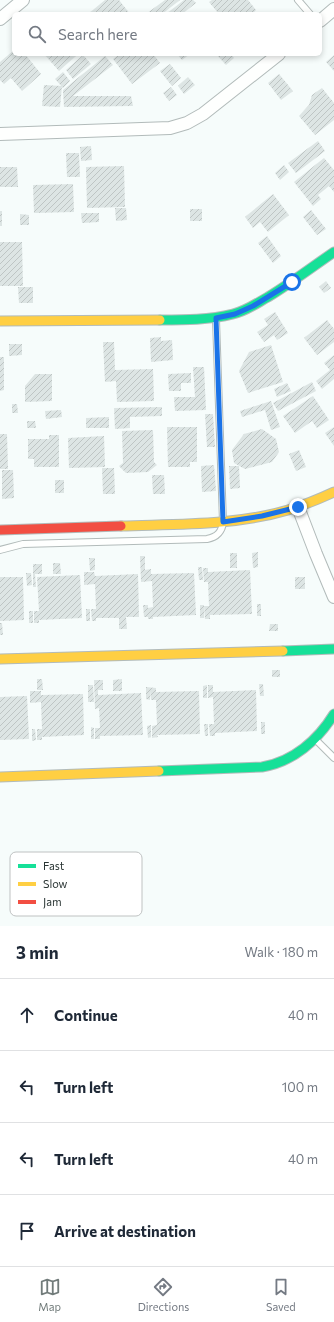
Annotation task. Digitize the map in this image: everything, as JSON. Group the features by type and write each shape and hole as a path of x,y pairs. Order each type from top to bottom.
{"street":[{"path":"0,19 23,0"},
{"path":"322,19 334,9"},
{"path":"0,134 170,128 187,123 203,114 277,56"},
{"path":"0,321 192,320 216,318 235,314 253,306 292,282 334,252"},
{"path":"0,530 223,522 262,516 298,507 334,492"},
{"path":"298,507 334,597"},
{"path":"0,659 334,649"},
{"path":"0,777 262,767 284,762 301,750 314,738 334,714"}],"lane":[{"path":"298,0 308,12"},
{"path":"0,550 23,544 207,539 214,538 219,533 223,522 216,318"},
{"path":"314,738 334,758"}],"building":[{"path":"105,0 119,0 128,12 90,12"},
{"path":"165,0 180,0 165,12 149,12"},
{"path":"184,0 193,0 196,3 185,12 169,12"},
{"path":"212,0 248,0 256,10 254,12 217,12 209,2"},
{"path":"12,52 12,56 27,56 41,74 22,91 11,78 4,84 0,80 0,62"},
{"path":"334,55 334,71 326,62"},
{"path":"46,56 76,56 59,71"},
{"path":"82,56 84,56 91,64 73,79 66,70"},
{"path":"105,56 113,65 73,96 131,96 133,106 64,107 63,90"},
{"path":"117,56 155,56 160,63 132,84 113,59"},
{"path":"179,56 187,56 182,60"},
{"path":"218,56 232,56 234,58 226,65"},
{"path":"170,64 181,78 172,86 160,71"},
{"path":"63,72 70,81 63,88 55,79"},
{"path":"279,74 293,91 281,100 268,83"},
{"path":"188,77 195,85 184,94 178,86"},
{"path":"44,85 62,86 60,107 42,106"},
{"path":"171,87 177,95 169,101 163,93"},
{"path":"322,88 334,103 334,120 315,135 299,116 309,105 312,95"},
{"path":"318,141 325,151 296,173 288,163"},
{"path":"91,146 92,160 81,161 80,147"},
{"path":"66,153 79,153 80,177 67,177"},
{"path":"324,158 334,170 334,192 329,186 318,195 321,199 313,206 294,182"},
{"path":"284,165 289,172 280,180 275,173"},
{"path":"124,166 125,207 87,208 86,167"},
{"path":"0,167 17,167 18,187 0,187"},
{"path":"73,184 74,212 34,213 33,185"},
{"path":"273,194 289,215 268,232 260,222 253,228 245,217"},
{"path":"115,208 126,208 127,220 116,221"},
{"path":"190,209 202,209 202,221 190,221"},
{"path":"311,210 326,229 317,235 303,217"},
{"path":"0,211 2,211 2,226 0,226"},
{"path":"81,213 99,213 99,222 82,223"},
{"path":"20,214 29,215 29,225 20,225"},
{"path":"267,236 281,256 273,263 258,243"},
{"path":"0,242 22,242 23,286 0,286"},
{"path":"326,281 331,288 324,293 319,287"},
{"path":"18,287 33,287 33,303 19,303"},
{"path":"275,312 288,333 277,340 274,335 264,342 257,332 268,325 264,319"},
{"path":"327,320 334,329 334,342 317,355 304,338"},
{"path":"161,337 161,341 172,340 173,360 151,362 150,338"},
{"path":"103,342 114,342 115,370 153,369 154,401 117,402 116,381 105,382"},
{"path":"9,344 22,344 22,355 9,356"},
{"path":"271,345 283,382 248,393 239,371 249,352"},
{"path":"334,355 334,379 322,389 316,381 330,370 324,363"},
{"path":"0,357 4,357 4,390 0,391"},
{"path":"193,367 204,367 206,410 175,411 174,397 195,397"},
{"path":"191,373 191,383 181,383 181,391 169,391 168,374"},
{"path":"35,374 52,374 52,401 25,402 25,386"},
{"path":"312,382 316,391 278,411 273,403"},
{"path":"287,383 291,391 277,397 274,389"},
{"path":"313,396 329,420 317,428 312,421 295,433 283,416"},
{"path":"271,401 280,427 271,430 265,410 242,417 240,411"},
{"path":"12,404 17,404 18,413 12,413"},
{"path":"162,407 162,416 130,417 130,428 115,429 114,408"},
{"path":"61,410 62,417 46,419 45,411"},
{"path":"205,414 213,414 215,447 207,447"},
{"path":"109,417 109,428 86,428 86,418"},
{"path":"27,421 35,421 36,428 27,428"},
{"path":"167,427 197,427 197,462 190,462 190,467 168,467"},
{"path":"334,427 334,446 325,433"},
{"path":"262,429 276,439 279,452 272,462 245,469 234,463 232,450 244,434"},
{"path":"153,430 154,462 157,465 148,472 126,473 119,466 123,463 122,431"},
{"path":"0,434 7,434 8,469 0,469"},
{"path":"49,435 59,435 59,467 34,467 34,459 28,459 28,439 49,439"},
{"path":"104,436 105,467 69,468 68,438"},
{"path":"299,450 306,467 296,471 289,454"},
{"path":"214,465 216,491 202,492 201,466"},
{"path":"229,466 239,466 240,488 230,489"},
{"path":"102,468 114,468 115,494 103,494"},
{"path":"2,470 13,470 14,498 2,499"},
{"path":"152,475 164,475 165,494 153,494"},
{"path":"55,480 64,480 64,493 55,493"},
{"path":"258,552 258,567 253,568 252,553"},
{"path":"230,553 237,553 237,568 230,568"},
{"path":"140,556 145,556 145,570 151,569 151,574 194,573 196,615 153,617 153,619 144,617 143,605 148,605 148,608 153,607 152,581 141,582"},
{"path":"89,558 95,558 95,570 90,571"},
{"path":"53,563 60,563 61,574 53,574"},
{"path":"33,564 42,564 42,574 35,574 36,587 33,587"},
{"path":"198,567 202,567 203,580 199,580"},
{"path":"203,568 208,568 208,572 250,570 252,614 210,615 210,619 205,619 204,606 209,606 208,582 204,582"},
{"path":"84,572 94,572 95,576 138,574 139,617 126,617 127,629 119,629 119,618 96,618 96,621 92,621 91,609 96,609 95,584 84,585"},
{"path":"26,573 31,573 32,585 27,586"},
{"path":"80,575 82,618 39,620 39,623 34,623 34,611 39,611 37,577"},
{"path":"0,577 23,577 24,620 0,621"},
{"path":"295,577 305,577 305,589 295,589"},
{"path":"257,604 261,604 261,616 257,616"},
{"path":"200,605 204,605 204,618 200,618"},
{"path":"86,609 90,609 90,621 86,621"},
{"path":"29,611 33,611 33,623 29,623"},
{"path":"0,623 2,623 3,635 0,635"},
{"path":"270,624 278,624 278,631 269,631"},
{"path":"272,670 280,670 280,677 272,677"},
{"path":"37,679 42,679 43,690 37,690"},
{"path":"122,679 122,691 113,691 113,680"},
{"path":"94,680 103,680 103,690 98,690 98,695 141,693 143,735 100,736 100,739 95,739 95,728 100,728 99,708 95,709"},
{"path":"259,684 263,684 264,696 260,696"},
{"path":"88,685 93,685 94,702 88,702"},
{"path":"207,685 207,698 203,698 203,686"},
{"path":"208,685 213,685 213,692 256,690 257,731 215,733 215,736 210,736 209,724 214,724 213,697 208,698"},
{"path":"146,687 156,688 156,692 199,691 200,734 157,735 158,737 152,738 152,726 157,725 156,700 151,700 150,691 150,700 146,699"},
{"path":"30,691 41,691 41,695 83,694 84,735 42,737 42,740 37,740 37,729 42,729 41,702 30,703"},
{"path":"27,696 29,739 0,740 0,697"},
{"path":"261,722 265,722 265,734 261,734"},
{"path":"204,724 208,724 208,736 205,736"},
{"path":"151,725 151,737 148,738 147,726"},
{"path":"91,727 94,728 94,739 91,739"},
{"path":"32,729 35,729 36,740 32,741"}],"traffic: fast":[{"path":"160,320 206,319 242,311 277,292 334,252"},
{"path":"283,651 334,649"},
{"path":"159,771 262,767 273,764 294,755 304,748 328,724 334,714"}],"traffic: slow":[{"path":"0,321 160,320"},
{"path":"121,526 226,522 247,519 288,510 334,492"},
{"path":"0,659 283,651"},
{"path":"0,777 159,771"}],"traffic: jam":[{"path":"0,530 121,526"}],"route":[{"path":"292,282 253,306 235,314 216,318 223,522 243,520 298,507"}]}
